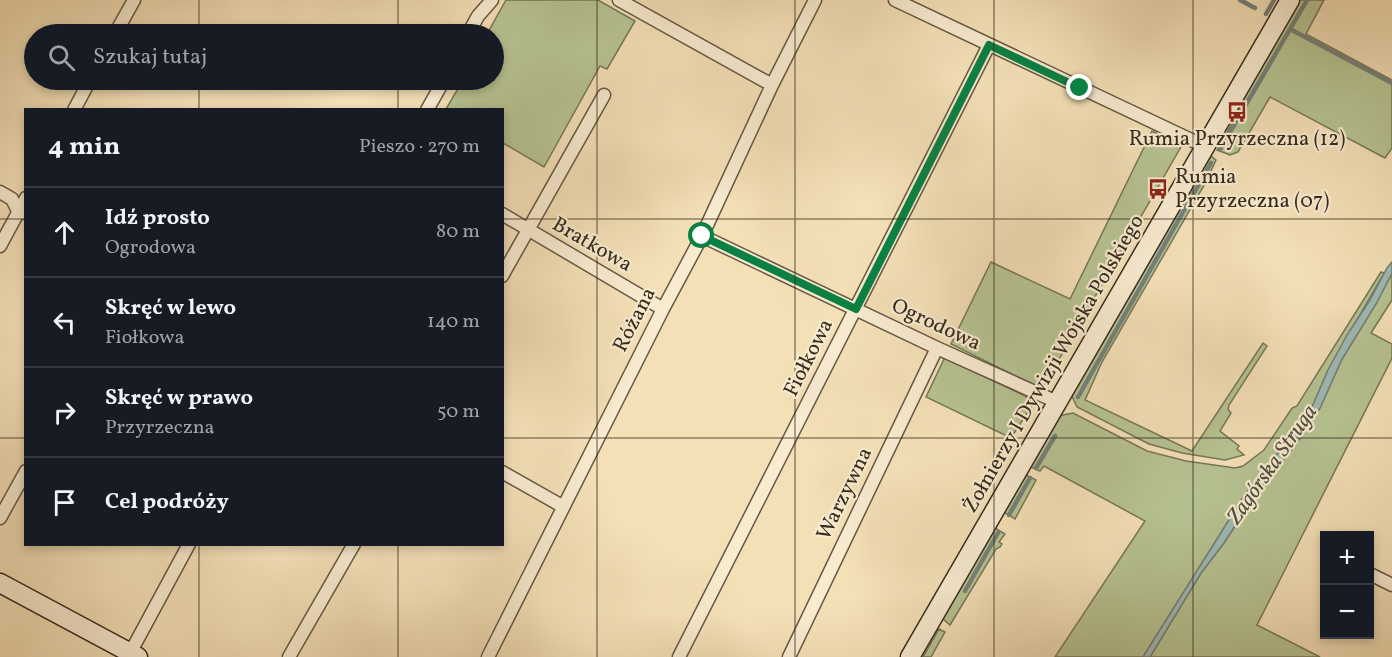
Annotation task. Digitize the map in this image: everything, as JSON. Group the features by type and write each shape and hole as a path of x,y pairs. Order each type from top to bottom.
{"street":[{"path":"121,24 134,0"},
{"path":"474,24 492,0"},
{"path":"619,0 772,84"},
{"name":"Różana","path":"488,657 562,506 702,236 772,84 815,0"},
{"path":"896,0 1206,147"},
{"name":"Żołnierzy I Dywizji Wojska Polskiego","path":"909,657 1290,0"},
{"name":"Fiołkowa","path":"679,657 989,45"},
{"path":"75,108 85,90"},
{"path":"428,108 438,90"},
{"path":"504,272 604,95"},
{"path":"0,192 12,199 22,213 0,246"},
{"name":"Bratkowa","path":"504,215 663,309"},
{"name":"Ogrodowa","path":"702,236 937,348 1057,402"},
{"name":"Warzywna","path":"789,657 937,348"},
{"path":"504,473 562,506"},
{"path":"0,518 24,475"},
{"path":"0,583 132,656 188,546"},
{"path":"289,657 353,546"},
{"path":"1374,576 1392,585"}],"green space":[{"path":"506,0 598,0 635,21 607,69 600,66 544,167 504,144 504,108 447,108 457,90 504,90 504,24 493,24"},
{"path":"1299,0 1324,0 1306,34 1392,80 1392,148 1385,158 1270,97 1238,152 1230,155 1217,150 1240,109 1237,107"},
{"path":"1152,131 1182,145 1042,389 951,344 991,262 1070,299"},
{"path":"1211,156 1216,160 1206,182 1102,362 1085,400 1192,451 1263,343 1267,346 1229,405 1228,409 1231,413 1220,431 1239,446 1237,449 1244,455 1225,460 1182,453 1149,444 1077,407 1071,394 1208,157"},
{"path":"1381,272 1384,273 1328,370 1313,405 1244,496 1143,657 1055,657 1145,521 1044,466 1040,471 1031,467 1058,416 1073,413 1147,451 1186,461 1235,468 1243,466 1264,450 1292,408 1297,406"},
{"path":"1392,273 1392,300 1371,333 1392,344 1392,358 1257,625 1320,657 1150,657 1201,573 1224,543 1259,489 1297,443 1320,408 1342,359"},
{"path":"945,357 1035,401 1011,438 926,397"},
{"path":"1024,474 1036,480 1015,519 1002,511"},
{"path":"993,527 1005,534 999,542 1002,544 996,549 950,625 943,619 943,615"},
{"path":"939,629 945,632 931,657 923,657"}],"water":[{"name":"Zagórska Struga","path":"1392,262 1392,273 1342,359 1320,408 1297,443 1259,489 1224,543 1201,573 1150,657 1143,657 1244,496 1313,405 1347,335"}],"waterway":[{"path":"1240,0 1255,8"},
{"path":"1266,14 1274,0"},
{"path":"1220,149 1307,0"},
{"path":"1290,29 1392,83"},
{"path":"1078,397 1211,163"},
{"path":"1036,468 1055,436"},
{"path":"1009,515 1030,478"},
{"path":"965,591 998,533"}],"place":[{"name":"Rumia Przyrzeczna (12)","path":"1237,112"},
{"name":"Rumia Przyrzeczna (07)","path":"1158,189"}],"route":[{"path":"702,236 856,309 989,45 1080,88"}]}
